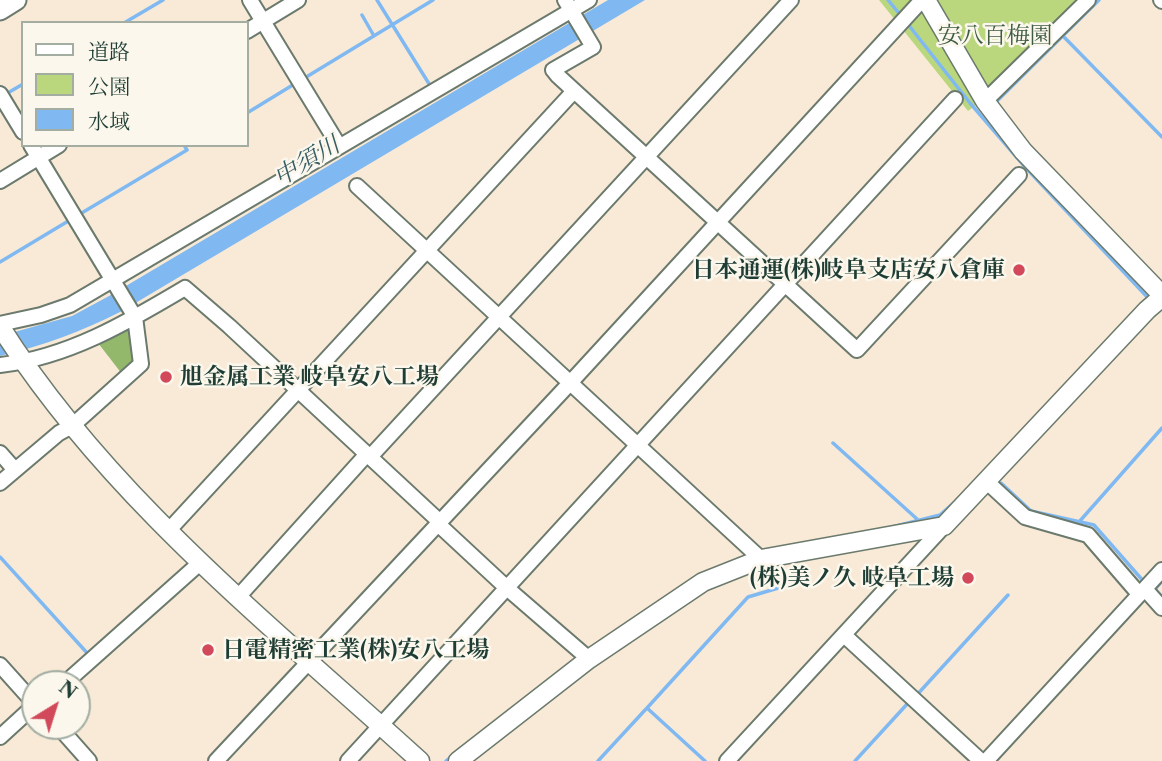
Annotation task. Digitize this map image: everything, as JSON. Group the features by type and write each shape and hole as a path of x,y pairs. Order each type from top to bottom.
{"main road":[{"path":"0,10 16,0"}],"street":[{"path":"250,0 340,146"},
{"path":"248,30 298,0"},
{"path":"421,761 201,562 145,507 72,426 21,360 0,326 70,305 115,283 340,146 589,0"},
{"path":"239,596 791,0"},
{"path":"216,761 570,383 898,24 924,0 985,101 1023,151 1158,300 727,761"},
{"path":"985,101 1088,0"},
{"path":"570,9 593,47 553,71 857,350 1019,175"},
{"path":"169,530 574,91"},
{"path":"0,94 21,129"},
{"path":"348,761 955,99"},
{"path":"0,181 35,152 53,147"},
{"path":"0,483 59,433 72,426 141,364 134,315 35,152"},
{"path":"357,186 761,559"},
{"path":"0,365 69,349 185,288 369,456 508,589 589,659"},
{"path":"0,453 15,470"},
{"path":"986,481 1025,517 1088,535 1162,608"},
{"path":"458,761 589,659 703,582 761,559 944,526"},
{"path":"80,670 201,562"},
{"path":"844,635 984,761 1162,570"},
{"path":"0,665 21,688"},
{"path":"0,737 21,717"},
{"path":"70,740 89,761"}],"green space":[{"path":"879,0 919,0 979,103 968,111"},
{"name":"安八百梅園","path":"933,0 1083,0 993,89 983,87"},
{"path":"132,322 137,361 122,374 95,339"}],"water":[{"path":"608,0 645,0 122,311 62,337 0,356 0,336 72,316 109,296"}],"waterway":[{"path":"127,21 163,0"},
{"path":"377,0 431,87"},
{"path":"303,79 433,0"},
{"path":"888,0 902,17"},
{"path":"994,104 1099,0"},
{"path":"362,15 374,36"},
{"path":"907,23 1026,168 1151,301"},
{"path":"1063,36 1162,137"},
{"path":"248,112 296,83"},
{"path":"6,94 21,85"},
{"path":"80,214 187,150 185,147"},
{"path":"0,262 70,220"},
{"path":"1079,522 1162,428"},
{"path":"833,443 917,519"},
{"path":"1001,483 1031,511 1094,525 1145,583"},
{"path":"892,527 940,515 958,499"},
{"path":"0,557 88,654"},
{"path":"1162,581 1155,589 1162,597"},
{"path":"705,761 647,708 748,597 785,586"},
{"path":"915,697 1008,595"},
{"path":"855,761 909,702"},
{"path":"598,761 646,709"},
{"path":"446,761 453,755"}],"place":[{"name":"日本通運(株)岐阜支店安八倉庫","path":"1019,270"},
{"name":"旭金属工業 岐阜安八工場","path":"166,377"},
{"name":"(株)美ノ久 岐阜工場","path":"968,578"},
{"name":"日電精密工業(株)安八工場","path":"208,650"}],"water label":[{"name":"中須川","path":"307,162"}]}
